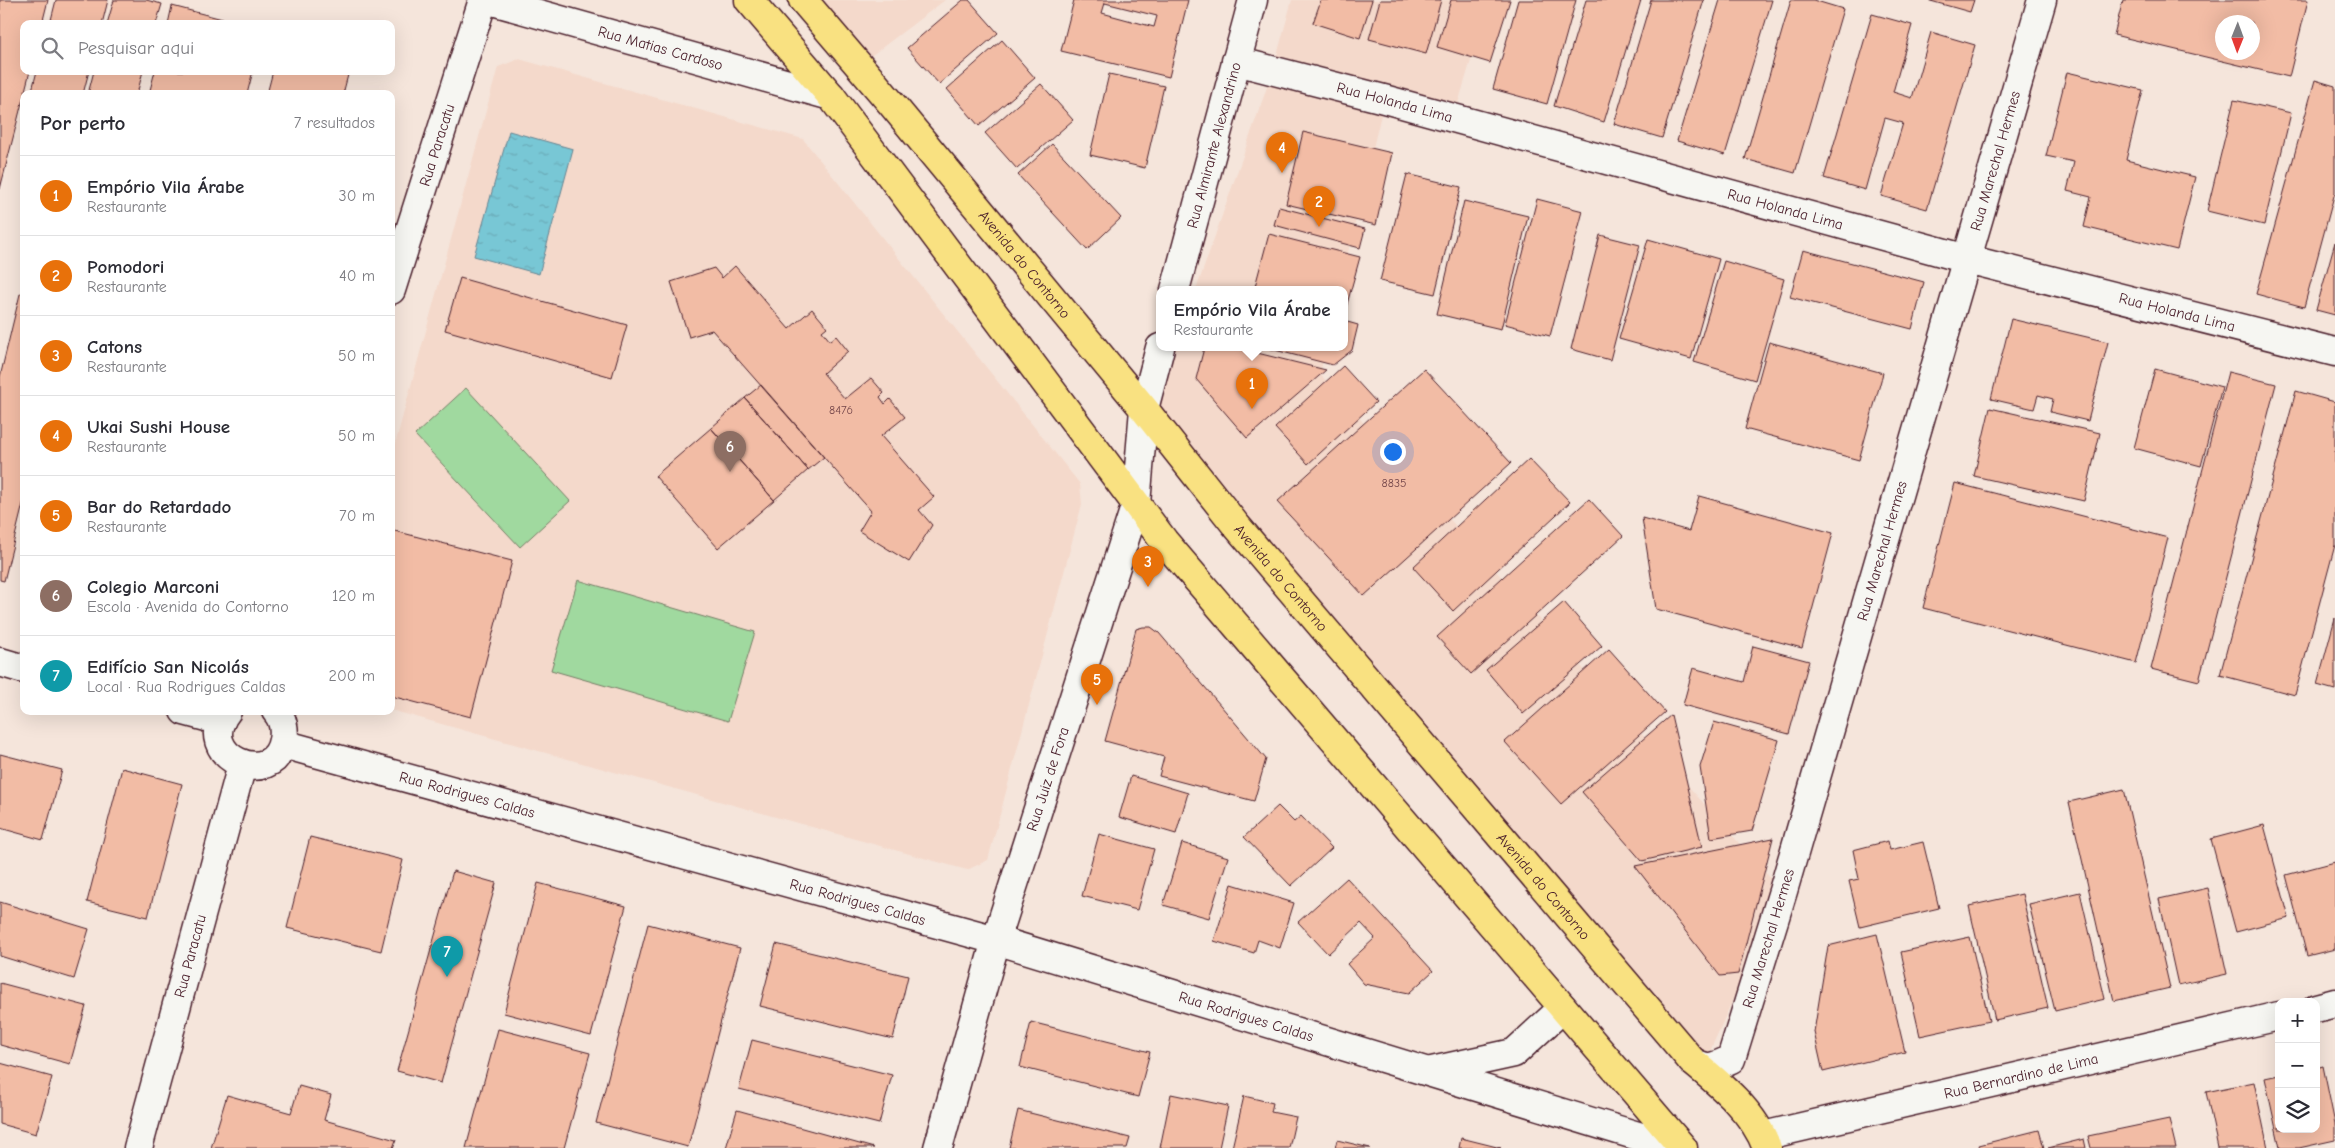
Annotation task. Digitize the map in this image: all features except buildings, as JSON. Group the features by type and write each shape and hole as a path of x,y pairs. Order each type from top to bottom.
{"main road":[{"path":"749,0 830,96 1164,541 1683,1148"},
{"name":"Avenida do Contorno","path":"803,0 897,110 1144,409 1235,524 1692,1061 1727,1089 1765,1142"}],"street":[{"name":"Rua Paracatu","path":"395,278 484,0"},
{"name":"Rua Matias Cardoso","path":"489,0 830,96"},
{"name":"Rua Almirante Alexandrino","path":"1176,286 1253,0"},
{"name":"Rua Marechal Hermes","path":"1692,1061 1703,1068 1716,1066 1731,1059 1783,891 2042,0"},
{"name":"Rua Holanda Lima","path":"1236,61 1384,99 1967,259 2335,352"},
{"path":"1144,409 1159,351"},
{"name":"Rua Juiz de Fora","path":"938,1148 996,940 1136,504 1144,409"},
{"path":"0,662 20,667"},
{"path":"224,716 218,731 224,752 242,765 263,764 276,756 283,744 285,734 283,723 278,715"},
{"name":"Rua Rodrigues Caldas","path":"283,744 996,940 1677,1148"},
{"name":"Rua Paracatu","path":"138,1148 242,765"},
{"path":"2320,1007 2335,1003"},
{"name":"Rua Rodrigues Caldas","path":"1430,1072 1514,1053 1563,1008"},
{"name":"Rua Bernardino de Lima","path":"1765,1142 2275,1017"}],"shaded area":[{"path":"804,0 945,0 859,65"},
{"path":"1292,0 1489,0 1454,117 1385,98 1340,286 1197,286 1273,70"},
{"path":"519,59 803,139 1080,484 1082,504 988,860 967,870 395,711 395,444 498,67"},
{"path":"1175,351 1325,351 1320,374 1781,890 1703,1067 1156,404"}],"green space":[{"path":"466,388 570,501 520,547 415,435"},
{"path":"578,580 755,632 728,721 551,670"}],"water":[{"path":"509,131 573,149 539,274 474,256"}],"place":[{"name":"Ukai Sushi House","path":"1282,173"},
{"name":"Pomodori","path":"1319,227"},
{"name":"Empório Vila Árabe","path":"1252,409"},
{"name":"Colegio Marconi","path":"730,472"},
{"name":"Catons","path":"1148,587"},
{"name":"Bar do Retardado","path":"1097,705"},
{"name":"Edifício San Nicolás","path":"447,977"}]}
